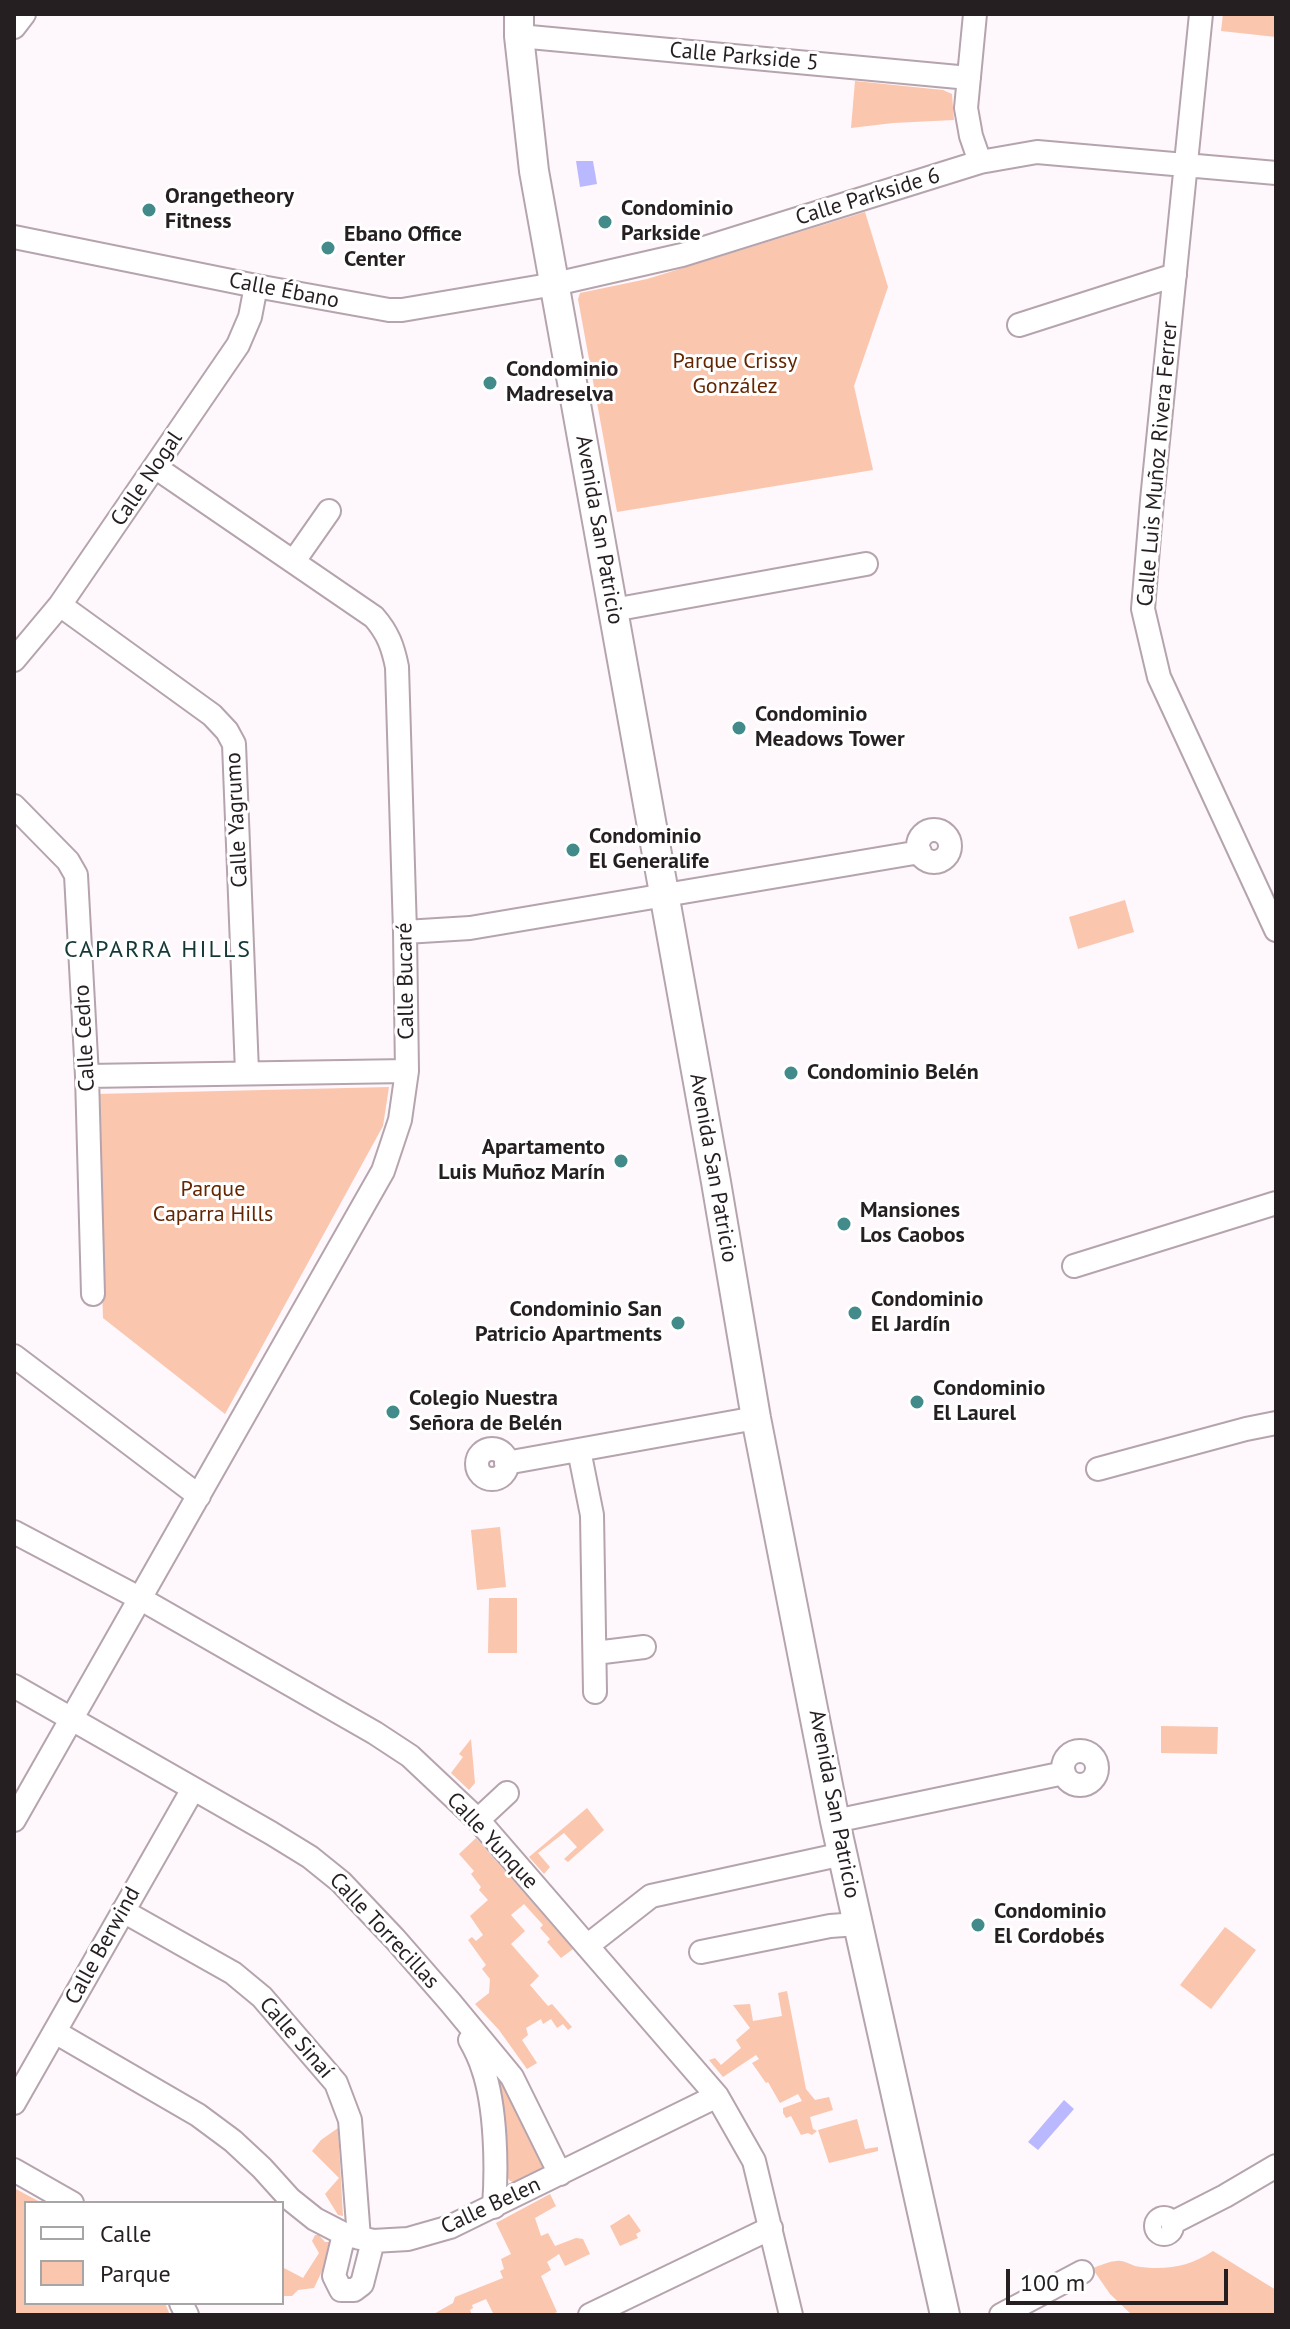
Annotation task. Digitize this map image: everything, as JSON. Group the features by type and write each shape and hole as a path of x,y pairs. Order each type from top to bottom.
{"main road":[{"name":"Avenida San Patricio","path":"519,25 534,171 756,1418 835,1821 945,2315"}],"street":[{"path":"14,27 24,14"},
{"path":"975,14 966,108 980,162"},
{"name":"Calle Luis Muñoz Rivera Ferrer","path":"1201,14 1143,609 1159,677 1276,930"},
{"name":"Calle Parkside 5","path":"519,25 969,78"},
{"name":"Calle Parkside 6","path":"555,284 682,255 980,162 1037,152 1187,164"},
{"path":"1187,164 1276,173"},
{"name":"Calle Ébano","path":"14,237 389,310 555,284"},
{"path":"1019,325 1175,275"},
{"name":"Calle Nogal","path":"14,660 60,605 238,345 250,317 256,286"},
{"name":"Calle Bucaré","path":"14,1820 383,1171 400,1120 407,1071 397,667 394,649 386,631 374,617 155,467"},
{"path":"294,561 329,511"},
{"path":"613,610 866,564"},
{"name":"Calle Yagrumo","path":"60,605 212,715 234,744 247,1072"},
{"name":"Calle Cedro","path":"14,806 68,861 76,875 87,1076 93,1294"},
{"path":"405,932 470,928 920,852"},
{"path":"87,1076 407,1071"},
{"path":"1074,1266 1276,1203"},
{"path":"14,1356 199,1496"},
{"path":"506,1463 756,1418"},
{"path":"1098,1469 1276,1423"},
{"path":"579,1450 592,1515 595,1692"},
{"name":"Calle Yunque","path":"14,1532 141,1599 375,1733 410,1756 478,1820 717,2096 754,2161 791,2315"},
{"path":"595,1653 644,1647"},
{"name":"Calle Torrecillas","path":"14,1686 310,1857 341,1882 395,1939 512,2077 560,2174"},
{"path":"835,1821 1064,1773"},
{"name":"Calle Berwind","path":"14,2103 193,1789"},
{"path":"478,1820 507,1793"},
{"path":"587,1946 651,1896 843,1854"},
{"name":"Calle Sinaí","path":"123,1911 233,1973 262,1997 336,2083 350,2120 359,2238"},
{"path":"701,1952 830,1926 858,1924"},
{"path":"450,2002 483,2068 488,2088 496,2177 494,2207"},
{"path":"55,2032 198,2115 233,2141 315,2219 359,2238"},
{"name":"Calle Belen","path":"359,2238 408,2239 429,2234 494,2207 717,2096"},
{"path":"1172,2223 1276,2166"},
{"path":"14,2170 68,2201"},
{"path":"590,2315 771,2228"},
{"path":"1001,2315 1073,2277"}],"green space":[{"path":"1223,14 1276,14 1276,37 1221,31"},
{"path":"855,81 943,90 952,94 954,120 851,128"},
{"name":"Parque Crissy González","path":"865,212 888,287 854,386 873,470 617,512 578,299 580,293 647,279"},
{"path":"1125,900 1134,932 1078,949 1069,917"},
{"name":"Parque Caparra Hills","path":"389,1087 383,1126 225,1414 103,1318 96,1094"},
{"path":"500,1527 506,1587 477,1590 471,1530"},
{"path":"489,1598 517,1598 517,1653 488,1653"},
{"path":"1161,1726 1218,1727 1217,1754 1161,1753"},
{"path":"471,1739 475,1783 469,1790 451,1773 463,1757 459,1754"},
{"path":"587,1808 604,1830 568,1862 564,1859 577,1847 564,1833 538,1853 550,1867 544,1874 529,1857"},
{"path":"476,1838 573,1949 561,1958 547,1942 550,1939 540,1928 543,1925 524,1904 511,1915 525,1931 511,1944 539,1976 530,1985 572,2027 568,2030 563,2024 557,2028 551,2019 543,2024 541,2019 526,2028 528,2035 522,2040 537,2063 527,2069 499,2030 475,2004 489,1993 490,1979 482,1969 486,1965 468,1940 472,1937 476,1941 483,1935 470,1916 488,1900 471,1874 474,1871 459,1854"},
{"path":"1225,1927 1256,1950 1211,2009 1180,1985"},
{"path":"787,1991 806,2089 815,2100 829,2097 833,2110 810,2117 813,2129 817,2131 812,2135 801,2135 791,2116 786,2118 783,2113 783,2108 802,2101 798,2094 780,2103 752,2063 759,2059 756,2055 723,2077 709,2060 715,2058 721,2065 741,2048 736,2040 750,2028 733,2005 750,2004 753,2021 782,2016 778,1993"},
{"path":"500,2075 544,2162 540,2172 517,2183 510,2181 505,2174 496,2077"},
{"path":"857,2119 865,2149 878,2147 878,2151 829,2163 818,2130"},
{"path":"338,2128 343,2216 338,2215 325,2194 339,2178 312,2151"},
{"path":"14,2188 38,2201 24,2201 24,2305 166,2305 170,2315 14,2315"},
{"path":"550,2194 556,2206 535,2218 541,2236 548,2233 555,2246 576,2238 583,2239 590,2254 565,2266 559,2254 547,2262 551,2270 541,2276 557,2312 550,2315 494,2315 486,2299 472,2305 472,2315 432,2315 453,2303 455,2297 503,2278 501,2259 511,2254 496,2223"},
{"path":"629,2214 641,2231 636,2234 638,2238 620,2246 610,2226"},
{"path":"315,2235 319,2235 325,2242 334,2242 328,2269 322,2271 314,2288 284,2296 284,2268 303,2278 319,2253 312,2241"},
{"path":"1213,2251 1276,2290 1276,2315 1132,2315 1110,2294 1092,2268 1119,2261 1135,2266 1166,2268 1195,2261"}],"water":[{"path":"576,161 593,161 597,184 580,187"},
{"path":"1064,2100 1074,2109 1038,2150 1028,2142"}],"place":[{"name":"Orangetheory Fitness","path":"149,210"},
{"name":"Condominio Parkside","path":"605,222"},
{"name":"Ebano Office Center","path":"328,248"},
{"name":"Condominio Madreselva","path":"490,383"},
{"name":"Condominio Meadows Tower","path":"739,728"},
{"name":"Condominio El Generalife","path":"573,850"},
{"name":"Condominio Belén","path":"791,1073"},
{"name":"Apartamento Luis Muñoz Marín","path":"621,1161"},
{"name":"Mansiones Los Caobos","path":"844,1224"},
{"name":"Condominio El Jardín","path":"855,1313"},
{"name":"Condominio San Patricio Apartments","path":"678,1323"},
{"name":"Condominio El Laurel","path":"917,1402"},
{"name":"Colegio Nuestra Señora de Belén","path":"393,1412"},
{"name":"Condominio El Cordobés","path":"978,1925"}],"district":[{"name":"CAPARRA HILLS","path":"158,950"}]}
